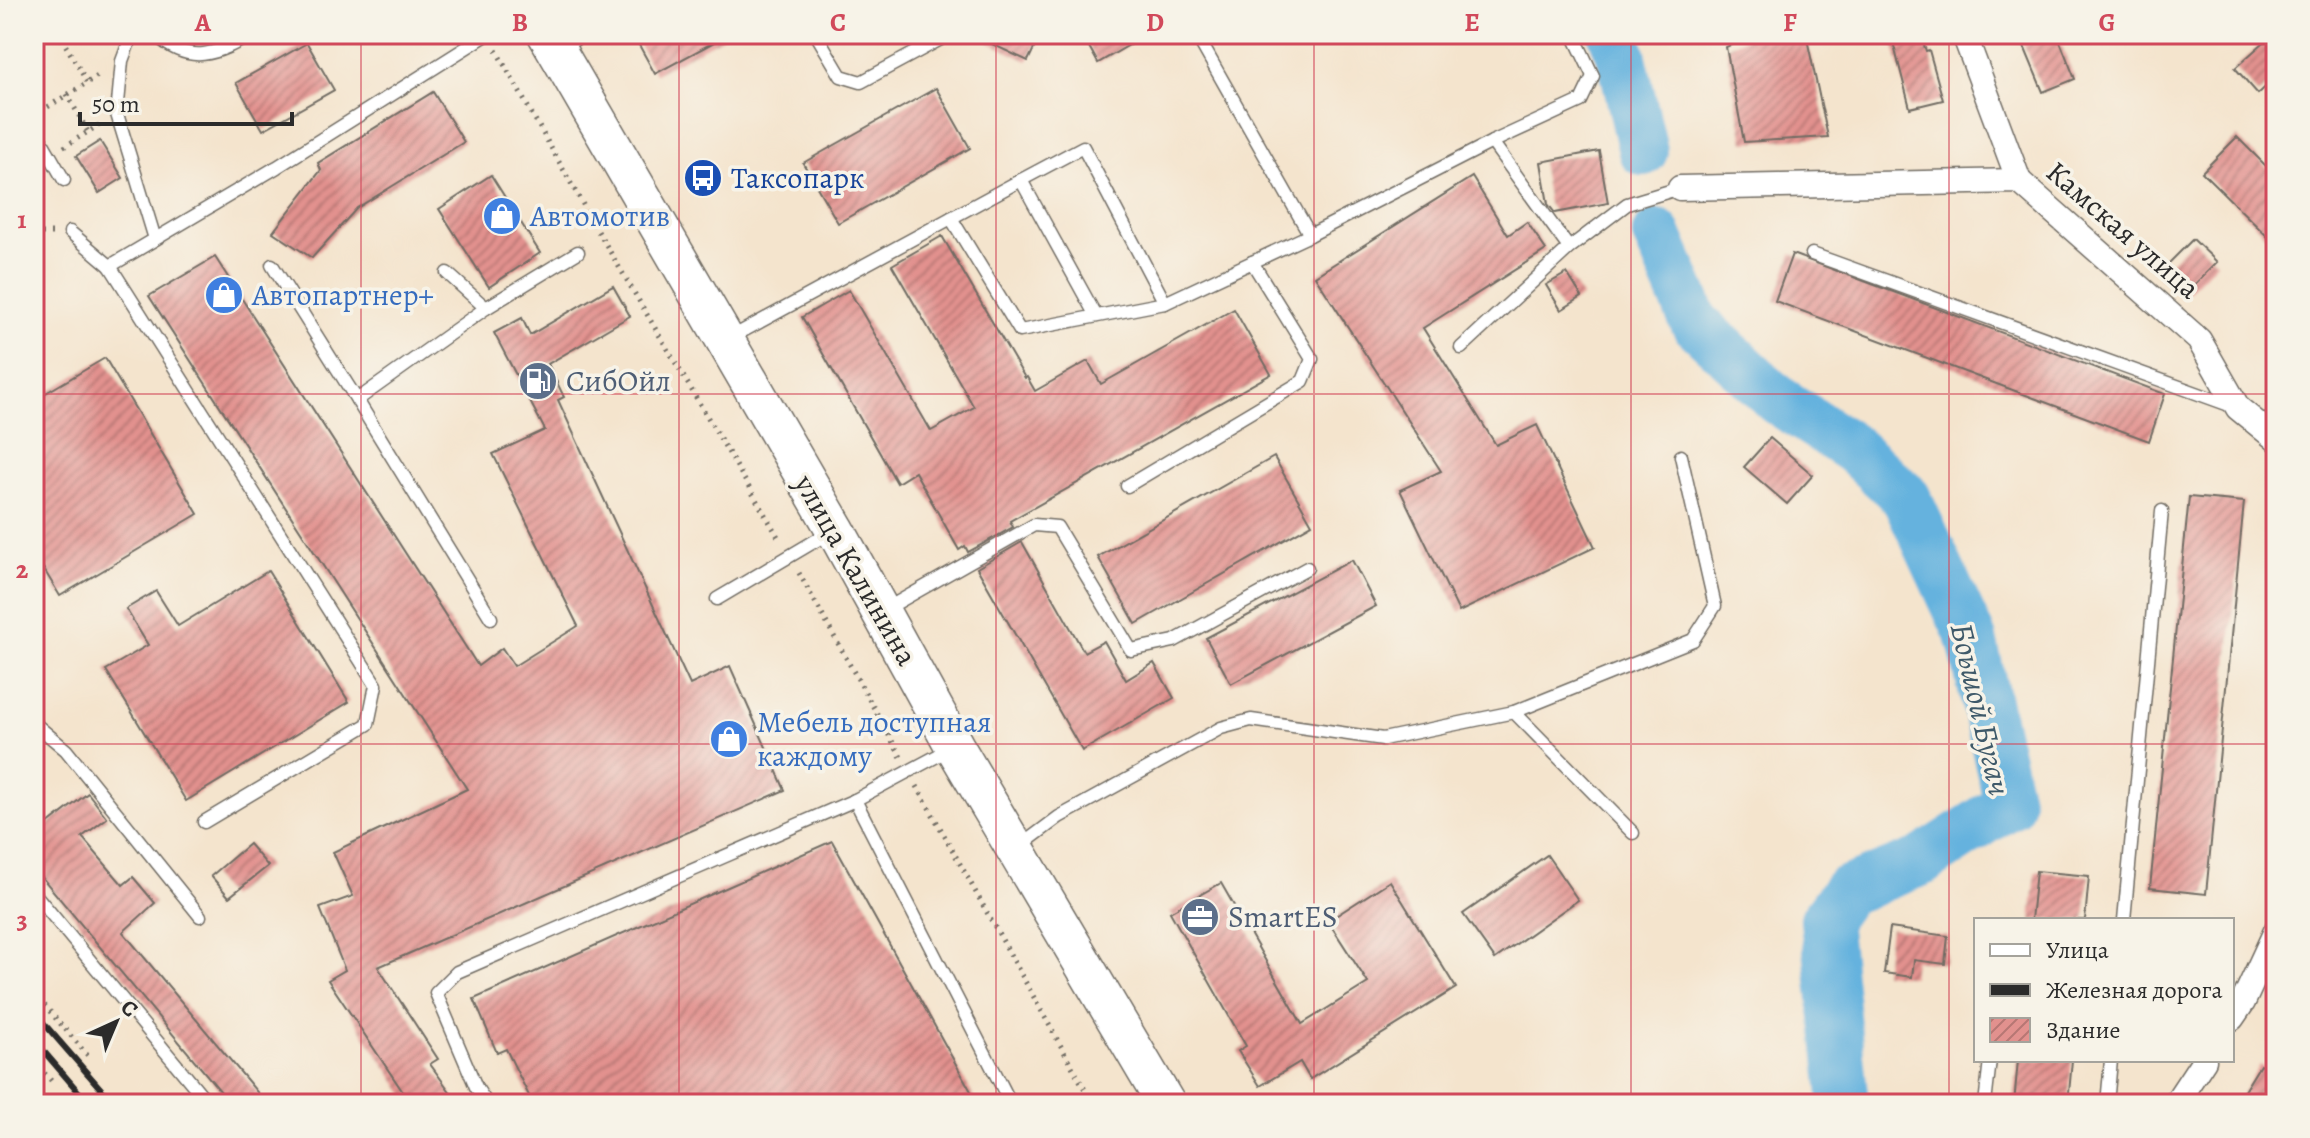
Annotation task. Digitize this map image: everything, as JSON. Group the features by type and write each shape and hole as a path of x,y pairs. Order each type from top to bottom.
{"main road":[{"name":"улица Калинина","path":"562,40 724,341 835,529 955,747 1166,1104"}],"street":[{"path":"1964,34 2019,181"},
{"name":"Камская улица","path":"1680,188 2019,181 2199,340 2238,408 2276,439"},
{"path":"2234,1015 2276,931"},
{"path":"2175,1104 2203,1062"}],"lane":[{"path":"132,34 122,61 117,114 155,239"},
{"path":"155,34 201,56 222,51 252,34"},
{"path":"110,266 277,167 488,34"},
{"path":"816,34 841,76 861,82 950,34"},
{"path":"1196,34 1310,235"},
{"path":"951,218 1020,331 1165,303 1581,101 1593,76 1573,34"},
{"path":"34,128 64,180"},
{"path":"1492,142 1569,248"},
{"path":"724,341 1083,147 1165,303"},
{"path":"1021,180 1096,316"},
{"path":"1461,348 1569,248 1627,204 1680,188"},
{"path":"70,232 110,266 376,685 368,724 204,822"},
{"path":"357,400 486,308 578,252"},
{"path":"1812,254 2238,408"},
{"path":"1127,486 1303,381 1312,359 1252,262"},
{"path":"272,265 491,618"},
{"path":"447,273 486,308"},
{"path":"1015,850 1059,817 1221,728 1251,720 1383,739 1514,712 1693,640 1715,606 1681,456"},
{"path":"2124,918 2162,511"},
{"path":"881,612 1034,525 1057,527 1131,650 1174,641 1307,568"},
{"path":"717,599 835,529"},
{"path":"1514,712 1633,833"},
{"path":"34,723 66,750 200,916"},
{"path":"487,1104 476,1087 436,993 457,972 855,800 955,747"},
{"path":"855,800 1011,1104"},
{"path":"34,893 209,1104"},
{"path":"1985,1104 1990,1062"},
{"path":"2107,1104 2111,1062"}],"path":[{"path":"55,34 62,39 87,82"},
{"path":"488,34 599,233 677,362"},
{"path":"34,115 122,61"},
{"path":"67,94 88,132"},
{"path":"50,156 117,114"},
{"path":"909,772 1093,1104"},
{"path":"34,993 89,1057"},
{"path":"34,1061 55,1085"}],"building":[{"path":"633,34 729,34 655,74"},
{"path":"971,34 1041,34 1028,61"},
{"path":"1082,34 1148,34 1098,63"},
{"path":"1754,34 1806,34 1828,137 1744,142 1726,47"},
{"path":"1891,34 1920,34 1926,51 1929,50 1943,100 1910,108"},
{"path":"2034,34 2057,34 2075,79 2043,92 2021,39"},
{"path":"2276,34 2276,77 2258,94 2235,68"},
{"path":"307,43 334,90 263,130 236,83"},
{"path":"936,88 970,148 838,223 803,163"},
{"path":"433,92 464,142 357,208 312,258 273,232 321,170 318,163"},
{"path":"2237,137 2276,176 2276,245 2202,172"},
{"path":"100,141 123,178 99,193 76,156"},
{"path":"1599,151 1608,203 1555,213 1548,204 1541,162"},
{"path":"491,175 540,253 489,287 439,209"},
{"path":"1472,177 1508,235 1527,222 1546,250 1423,328 1496,445 1537,425 1595,547 1459,612 1400,490 1441,471 1315,276"},
{"path":"942,236 1035,391 1088,361 1101,384 1234,309 1271,374 1010,521 1013,527 968,552 965,546 959,550 915,472 897,483 802,317 849,290 931,431 974,407 892,265"},
{"path":"2193,239 2217,262 2182,297 2158,274"},
{"path":"1792,254 2165,394 2149,441 1775,301"},
{"path":"215,257 478,666 502,648 514,666 578,626 493,454 545,430 494,333 522,318 530,335 613,286 630,316 548,364 564,397 558,400 690,685 730,666 785,790 378,967 438,1059 430,1064 459,1104 411,1104 328,980 345,970 320,908 353,896 333,852 467,789 149,296"},
{"path":"1567,273 1582,297 1561,310 1546,285"},
{"path":"105,358 198,514 60,596 34,553 34,400"},
{"path":"1770,438 1813,475 1787,504 1744,467"},
{"path":"1274,457 1312,524 1136,624 1098,557"},
{"path":"2189,497 2244,502 2206,894 2150,888"},
{"path":"1022,542 1084,652 1104,641 1126,680 1154,663 1174,698 1082,751 977,568"},
{"path":"1352,560 1376,606 1231,684 1206,638"},
{"path":"268,571 349,702 186,801 106,670 148,645 126,609 156,591 178,626"},
{"path":"88,793 107,818 82,837 123,885 133,877 155,903 123,932 267,1104 231,1104 34,868 34,835"},
{"path":"832,841 978,1104 533,1104 506,1049 497,1053 474,999"},
{"path":"249,844 268,866 229,897 211,876"},
{"path":"1547,855 1578,900 1495,959 1463,914"},
{"path":"2036,871 2089,876 2085,918 2031,918"},
{"path":"1390,881 1456,988 1310,1079 1300,1062 1260,1086 1238,1051 1246,1046 1170,912 1221,883 1302,1024 1368,983 1328,921"},
{"path":"1890,928 1948,936 1945,964 1914,960 1912,977 1884,973"},
{"path":"2018,1062 2072,1062 2068,1104 2014,1104"},
{"path":"2260,1065 2276,1075 2276,1104 2236,1104"}],"waterway":[{"path":"1613,34 1621,54 1643,151"},
{"name":"Боьшой Бугач","path":"1657,234 1695,323 1778,400 1853,449 1906,497 1972,640 2009,804 1922,861 1846,891 1825,920 1844,1104"}],"railway":[{"path":"34,1012 114,1104"},
{"path":"34,1040 89,1104"}],"place":[{"name":"Таксопарк","path":"703,178"},
{"name":"Автомотив","path":"502,216"},
{"name":"Автопартнер+","path":"224,295"},
{"name":"СибОйл","path":"538,381"},
{"name":"Мебель доступная каждому","path":"729,739"},
{"name":"SmartES","path":"1200,917"}]}
